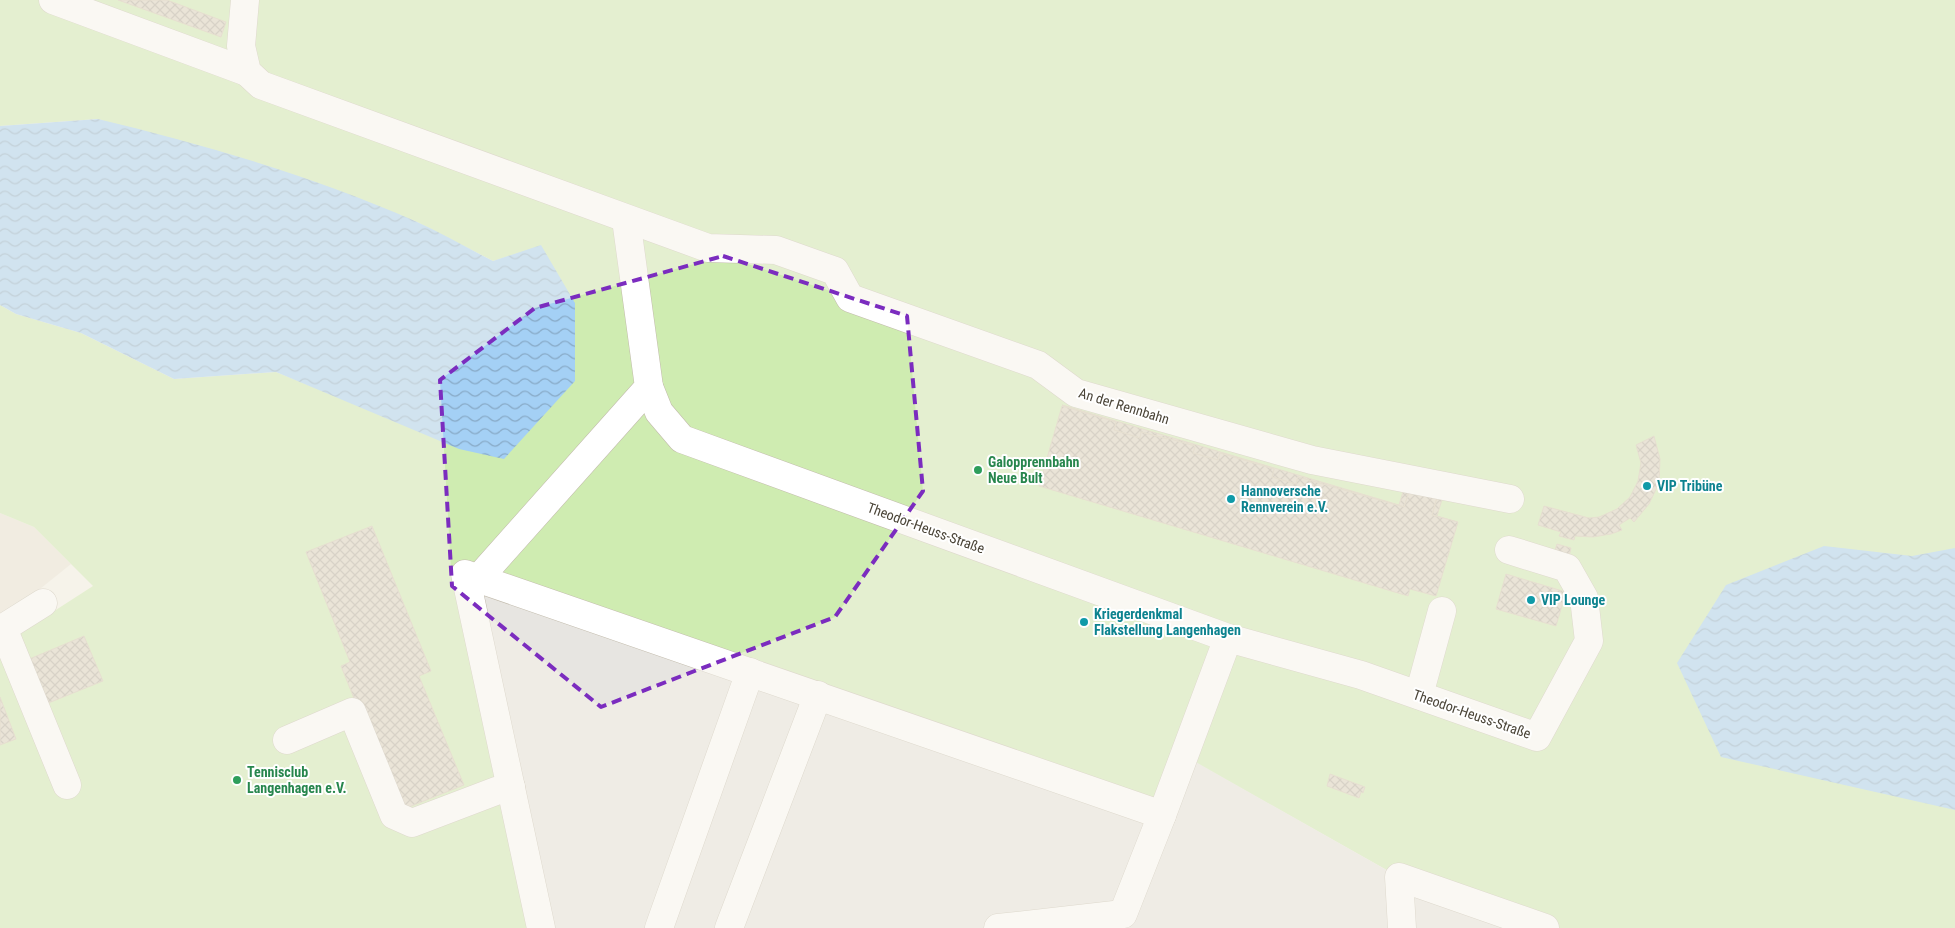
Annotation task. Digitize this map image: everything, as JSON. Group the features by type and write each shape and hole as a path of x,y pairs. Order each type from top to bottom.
{"street":[{"name":"An der Rennbahn","path":"53,0 247,72 262,85 708,248 776,250 835,271 850,298 1038,365 1076,393 1312,460 1510,499"},
{"path":"245,0 241,46 247,72"},
{"name":"Theodor-Heuss-Straße","path":"626,219 649,387 659,412 682,439 1228,638 1361,675 1537,737 1588,641 1584,598 1567,568 1509,550"},
{"path":"478,579 649,387"},
{"path":"540,928 465,574 1162,815"},
{"path":"43,603 2,629 67,785"},
{"path":"1419,696 1442,611"},
{"path":"998,928 1126,921 1162,815 1228,638"},
{"path":"659,928 750,672"},
{"path":"729,928 818,695"},
{"path":"287,740 352,712 394,815 412,823 510,787"},
{"path":"1402,928 1399,877 1545,928"}],"highlighted area":[{"path":"723,256 907,316 923,491 835,617 601,707 452,586 440,380 535,308"}],"shaded area":[{"path":"0,513 34,527 71,564 0,621"},
{"path":"465,574 1162,814 1171,748 1399,877 1545,928 541,928"}],"green space":[{"name":"Galopprennbahn Neue Bult","path":"0,0 1955,0 1955,928 1545,928 1399,877 1171,749 1162,815 541,928 0,928 0,646 93,586 34,527 0,513 0,305 16,314 81,333 174,379 276,372 355,404 541,246 493,261 415,221 98,119 0,126"}],"water":[{"path":"98,119 219,151 338,190 435,230 493,261 541,245 575,303 575,381 504,459 459,449 276,372 174,379 81,333 16,314 0,305 0,126"},
{"path":"1824,546 1912,556 1955,548 1955,810 1721,757 1677,663 1726,585"}],"building":[{"path":"118,0 167,0 226,22 221,37"},
{"path":"1062,405 1399,505 1406,482 1444,493 1437,516 1457,522 1432,515 1437,497 1410,489 1404,507 1298,477 1296,484 1272,477 1274,469 1220,453 1218,460 1193,453 1195,446 1141,432 1140,438 1114,430 1116,422"},
{"name":"Hannoversche Rennverein e.V.","path":"1062,406 1116,422 1114,430 1140,438 1141,432 1167,438 1195,446 1193,453 1218,460 1220,453 1274,469 1272,477 1296,484 1298,477 1404,507 1410,489 1437,497 1432,515 1458,522 1436,596 1410,589 1408,596 1039,486"},
{"name":"VIP Tribüne","path":"1654,436 1660,459 1659,483 1649,504 1634,522 1630,518 1619,525 1622,530 1593,537 1575,536 1574,540 1559,536 1561,532 1538,525 1544,506 1589,518 1599,517 1617,509 1630,497 1638,481 1641,463 1636,445"},
{"path":"372,526 431,671 419,676 464,785 399,811 341,666 350,662 306,552"},
{"path":"1557,544 1571,548 1569,557 1554,553"},
{"name":"VIP Lounge","path":"1506,574 1566,592 1556,626 1496,609"},
{"path":"84,636 103,681 46,704 27,660"},
{"path":"0,697 16,739 0,745"},
{"path":"1330,774 1365,787 1363,793 1361,792 1359,798 1327,786"}],"place":[{"name":"Galopprennbahn Neue Bult","path":"978,470"},
{"name":"VIP Tribüne","path":"1647,486"},
{"name":"Hannoversche Rennverein e.V.","path":"1231,499"},
{"name":"VIP Lounge","path":"1531,600"},
{"name":"Kriegerdenkmal Flakstellung Langenhagen","path":"1084,622"},
{"name":"Tennisclub Langenhagen e.V.","path":"237,780"}]}
